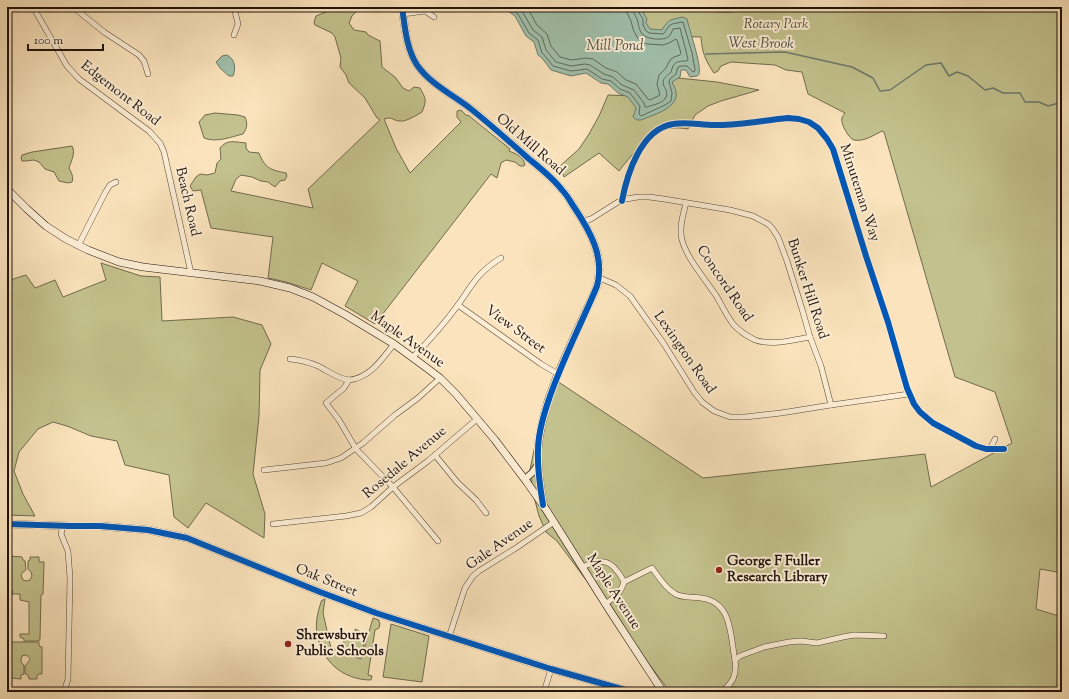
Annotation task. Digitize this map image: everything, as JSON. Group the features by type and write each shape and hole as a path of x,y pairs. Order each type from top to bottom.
{"main road":[{"name":"Maple Avenue","path":"7,189 40,221 59,235 78,246 131,265 260,281 290,288 340,311 413,357 440,378 456,394 504,450 525,478 663,692"}],"street":[{"name":"Edgemont Road","path":"33,7 70,71 138,122 156,138"},
{"path":"73,7 104,32 139,55 144,61 148,74"},
{"path":"234,7 238,24 234,36"},
{"name":"Old Mill Road","path":"402,7 409,50 414,61 422,71 437,85 472,110 563,190 583,221 597,250 600,264 600,278 558,374 546,408 540,432 538,465 543,505"},
{"path":"403,14 425,11 434,17"},
{"name":"Minuteman Way","path":"622,201 629,171 636,156 652,134 668,125 682,123 722,125 788,118 799,119 818,128 827,139 836,158 868,263 888,322 909,394 917,409 933,423 976,446 990,449 1004,449"},
{"name":"Beach Road","path":"156,138 164,152 191,273"},
{"path":"78,246 105,193 110,185 116,182"},
{"name":"Bunker Hill Road","path":"583,221 591,219 622,201 632,198 649,197 730,210 743,213 765,222 772,228 780,242 801,304 810,337 821,366 832,405"},
{"name":"Concord Road","path":"686,203 681,234 684,245 696,267 737,328 746,335 763,342 776,342 810,337"},
{"path":"413,357 429,342 478,277 501,258"},
{"name":"Lexington Road","path":"600,278 616,284 630,296 664,344 694,392 702,402 714,411 730,417 745,417 784,413 832,405"},
{"name":"View Street","path":"458,305 541,364 558,374"},
{"path":"290,359 308,362 343,379 349,380 360,377 371,370 394,344"},
{"path":"264,470 331,462 346,455 356,449 440,378"},
{"path":"349,380 344,388 326,403 339,420 356,449 393,487 438,541"},
{"path":"832,405 909,394"},
{"name":"Rosedale Avenue","path":"273,524 317,520 360,513 371,507 393,487 435,455 477,419"},
{"path":"990,449 995,439"},
{"path":"435,455 457,482 486,512"},
{"path":"525,478 532,474 538,465"},
{"path":"530,486 539,479"},
{"name":"Gale Avenue","path":"448,636 465,588 473,576 478,571 516,548 554,522"},
{"name":"Oak Street","path":"7,524 100,526 140,530 187,538 364,609 551,669 632,692"},
{"path":"63,526 61,534 68,551 70,578 68,679 64,692"},
{"path":"582,567 599,561 608,563 617,570 624,582"},
{"path":"605,604 618,594 624,582 652,568 674,594 684,597 703,598 714,602 722,610 729,623 735,668 734,678 727,687 720,692"},
{"path":"734,660 764,647 789,642 800,641 817,643 843,636 854,635 884,636"},
{"path":"544,692 551,669"}],"green space":[{"path":"327,7 354,7 356,10 349,23 354,30 366,32 368,35 380,41 382,67 395,77 403,88 409,91 414,87 420,88 424,95 425,105 422,112 402,121 391,118 384,119 396,148 410,173 461,122 457,117 457,111 461,110 510,149 509,151 521,157 525,165 520,166 515,162 506,160 501,163 497,178 491,174 375,324 345,306 358,281 322,263 311,290 268,278 273,237 211,228 201,190 193,191 190,186 200,174 207,175 215,173 217,163 221,159 220,148 225,143 246,143 246,148 249,152 259,153 269,168 286,173 287,176 285,180 280,181 275,187 268,182 241,175 236,179 231,191 313,208 308,189 380,120 377,118 365,98 349,83 346,75 340,67 341,58 335,37 332,33 315,25 314,22 316,16 326,12"},
{"name":"Rotary Park","path":"620,7 701,7 716,12 731,12 761,7 1062,7 1062,573 1040,569 1036,609 1062,617 1062,692 670,692 557,541 546,532 539,516 533,493 530,470 539,425 554,379 703,478 925,454 931,487 1012,443 995,392 955,377 884,132 882,131 865,139 854,140 847,134 842,123 842,117 845,113 808,94 802,72 786,70 775,65 731,62 721,66 718,71 714,73 704,56 701,37 650,35"},
{"name":"Mill Pond","path":"673,75 678,78 717,82 759,90 708,106 695,115 688,129 672,128 660,131 649,138 619,171 599,153 564,177 560,166 579,149 599,116 608,95 662,97"},
{"path":"215,113 245,117 247,126 243,134 218,140 204,138 199,122 205,115"},
{"path":"72,146 73,154 69,168 73,180 72,182 68,183 59,181 54,172 45,169 39,162 34,160 22,161 21,158 22,155 32,152"},
{"path":"101,263 141,276 160,277 162,321 233,317 262,325 271,344 260,370 259,416 253,474 265,514 264,538 206,503 188,528 174,517 169,475 125,465 117,441 91,436 53,422 38,429 19,452 14,471 23,494 35,516 7,515 7,281 26,275 35,288 55,280 63,297 106,280"},
{"path":"10,556 22,557 25,561 26,570 21,575 23,580 26,581 30,580 32,576 28,569 28,561 30,560 30,557 39,557 39,562 44,562 39,641 24,641 24,639 20,637 20,634 29,634 29,602 20,600 20,594 12,594 13,591 9,590"},
{"path":"325,599 323,613 331,648 361,659 373,618 379,620 379,628 375,630 368,675 372,676 371,680 351,677 343,673 328,660 323,652 319,643 316,625 321,602"},
{"path":"391,624 429,636 422,682 383,677"},
{"path":"355,629 367,635 360,657 339,648 344,643 343,638 356,635"},
{"path":"9,642 39,642 39,646 42,647 42,674 37,676 37,679 29,679 28,675 25,674 25,666 30,659 25,655 22,656 21,659 21,662 24,665 24,674 21,675 21,679 11,678 11,674 9,673 10,647 12,644"}],"water":[{"name":"Mill Pond","path":"502,7 640,7 647,19 646,23 650,29 662,30 669,21 683,17 687,19 695,47 699,63 699,74 697,76 690,77 686,70 681,70 680,77 672,82 676,90 676,98 669,107 641,120 637,120 633,117 636,108 628,97 618,93 608,84 601,83 586,73 571,76 551,70 538,55 534,42 526,36 515,16"},
{"path":"227,55 232,59 234,64 233,76 229,76 216,62 222,56"}],"waterway":[{"name":"West Brook","path":"706,54 785,52 852,67 873,78 880,91 890,90 926,65 941,63 949,76 957,72 968,76 985,90 993,88 1003,93 1020,93 1025,102 1039,102 1048,106 1062,102"}],"cycle path":[{"path":"402,7 406,37 410,52 422,72 435,84 478,115 555,181 567,196 585,225 597,255 599,265 597,286 559,372 541,426 538,444 538,464 543,505"},
{"path":"622,201 624,190 637,154 652,134 662,128 679,123 727,125 788,118 809,122 818,128 833,149 888,322 907,388 914,404 920,412 933,423 976,446 986,449 1004,449"},
{"path":"7,524 100,526 148,530 187,538 376,613 551,669 632,692"}],"place":[{"name":"George F Fuller Research Library","path":"719,570"},
{"name":"Shrewsbury Public Schools","path":"288,644"}]}
